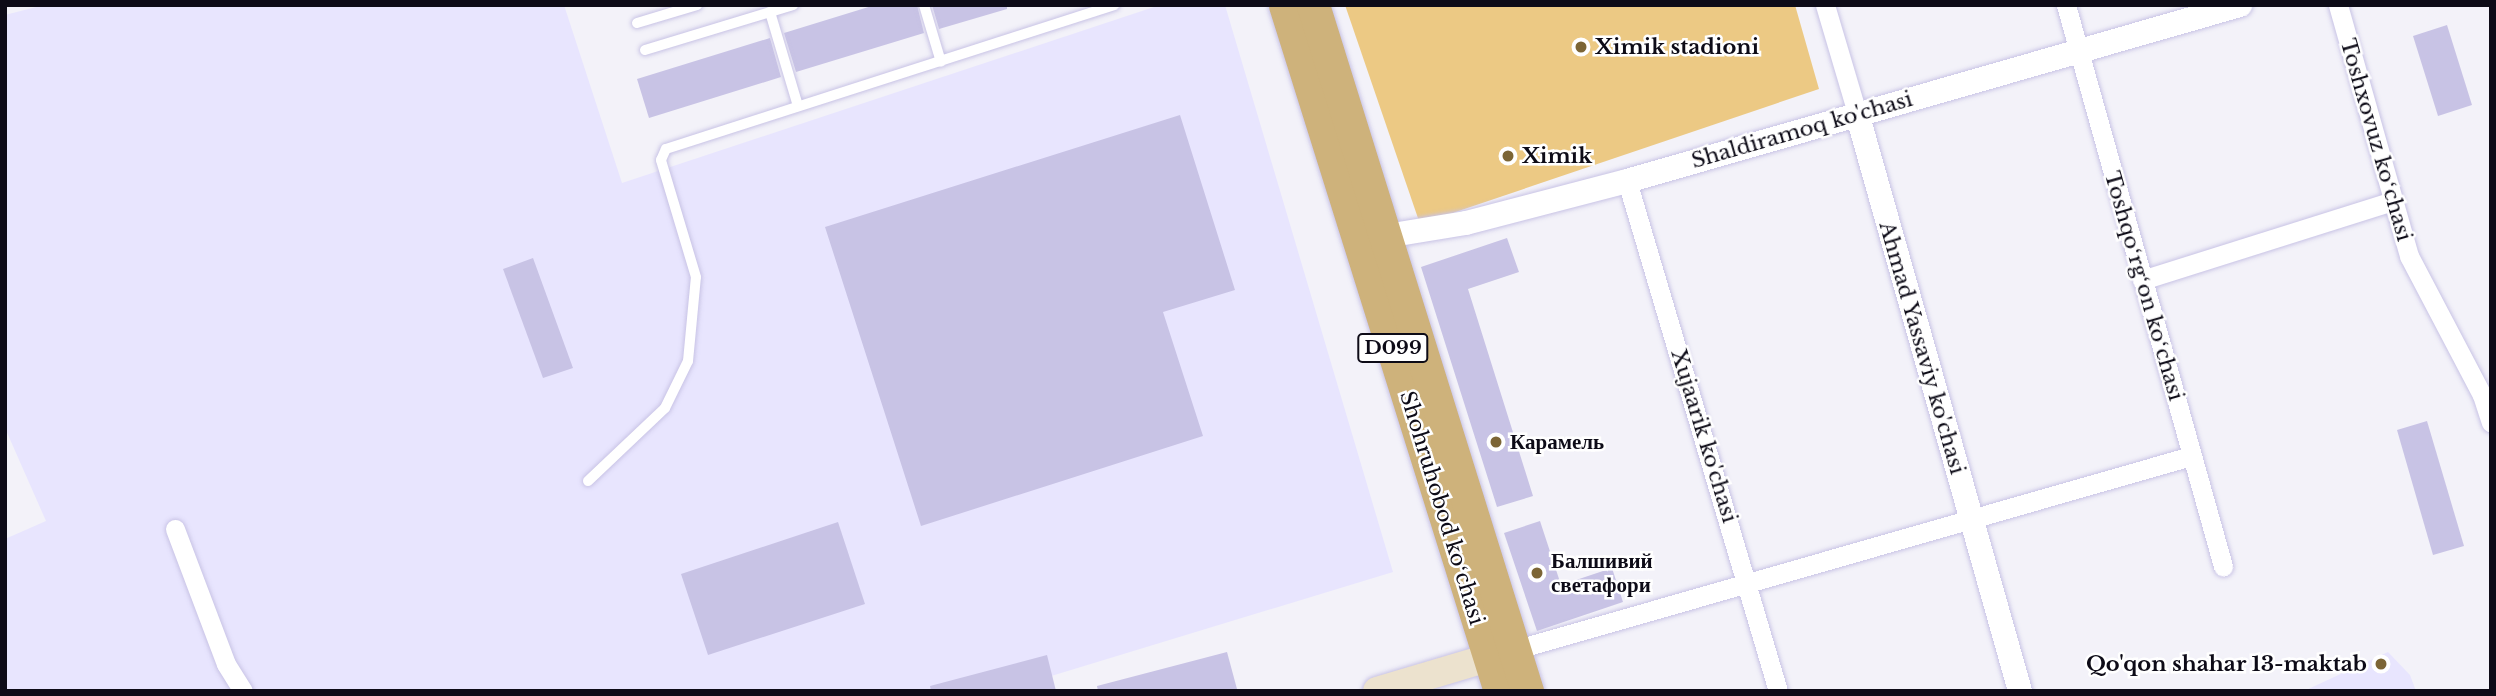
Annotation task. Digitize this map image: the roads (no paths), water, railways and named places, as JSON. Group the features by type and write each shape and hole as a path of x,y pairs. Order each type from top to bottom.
{"highway":[{"name":"Shohruhobod koʻchasi","path":"1284,5 1374,237"},
{"name":"Shohruhobod koʻchasi","path":"1313,5 1374,237 1502,654 1527,691"},
{"name":"Shohruhobod koʻchasi","path":"1500,691 1502,654"}],"main road":[{"path":"1377,691 1502,654"}],"street":[{"name":"Ahmad Yassaviy ko'chasi","path":"1825,5 2020,691"},
{"name":"Toshqoʻrgʻon koʻchasi","path":"2066,5 2223,566"},
{"name":"Shaldiramoq ko'chasi","path":"1374,237 1466,223 1627,181 2240,5"},
{"name":"Toshxovuz koʻchasi","path":"2338,5 2390,202 2409,256 2483,394 2491,423"},
{"name":"Xujaarik ko'chasi","path":"1627,181 1778,691"},
{"path":"2142,280 2390,202"},
{"path":"1502,654 2191,456"},
{"path":"175,529 226,664 243,691"}],"lane":[{"path":"637,23 697,5"},
{"path":"645,50 793,5"},
{"path":"924,5 941,62"},
{"path":"588,481 665,408 688,361 696,278 661,160 666,149 1114,5"},
{"path":"769,12 798,106"}],"place":[{"name":"Ximik stadioni","path":"1581,47"},
{"name":"Ximik","path":"1508,156"},
{"name":"Карамель","path":"1496,442"},
{"name":"Балшивий светафори","path":"1537,573"},
{"name":"Qo'qon shahar 13-maktab","path":"2381,664"}]}
